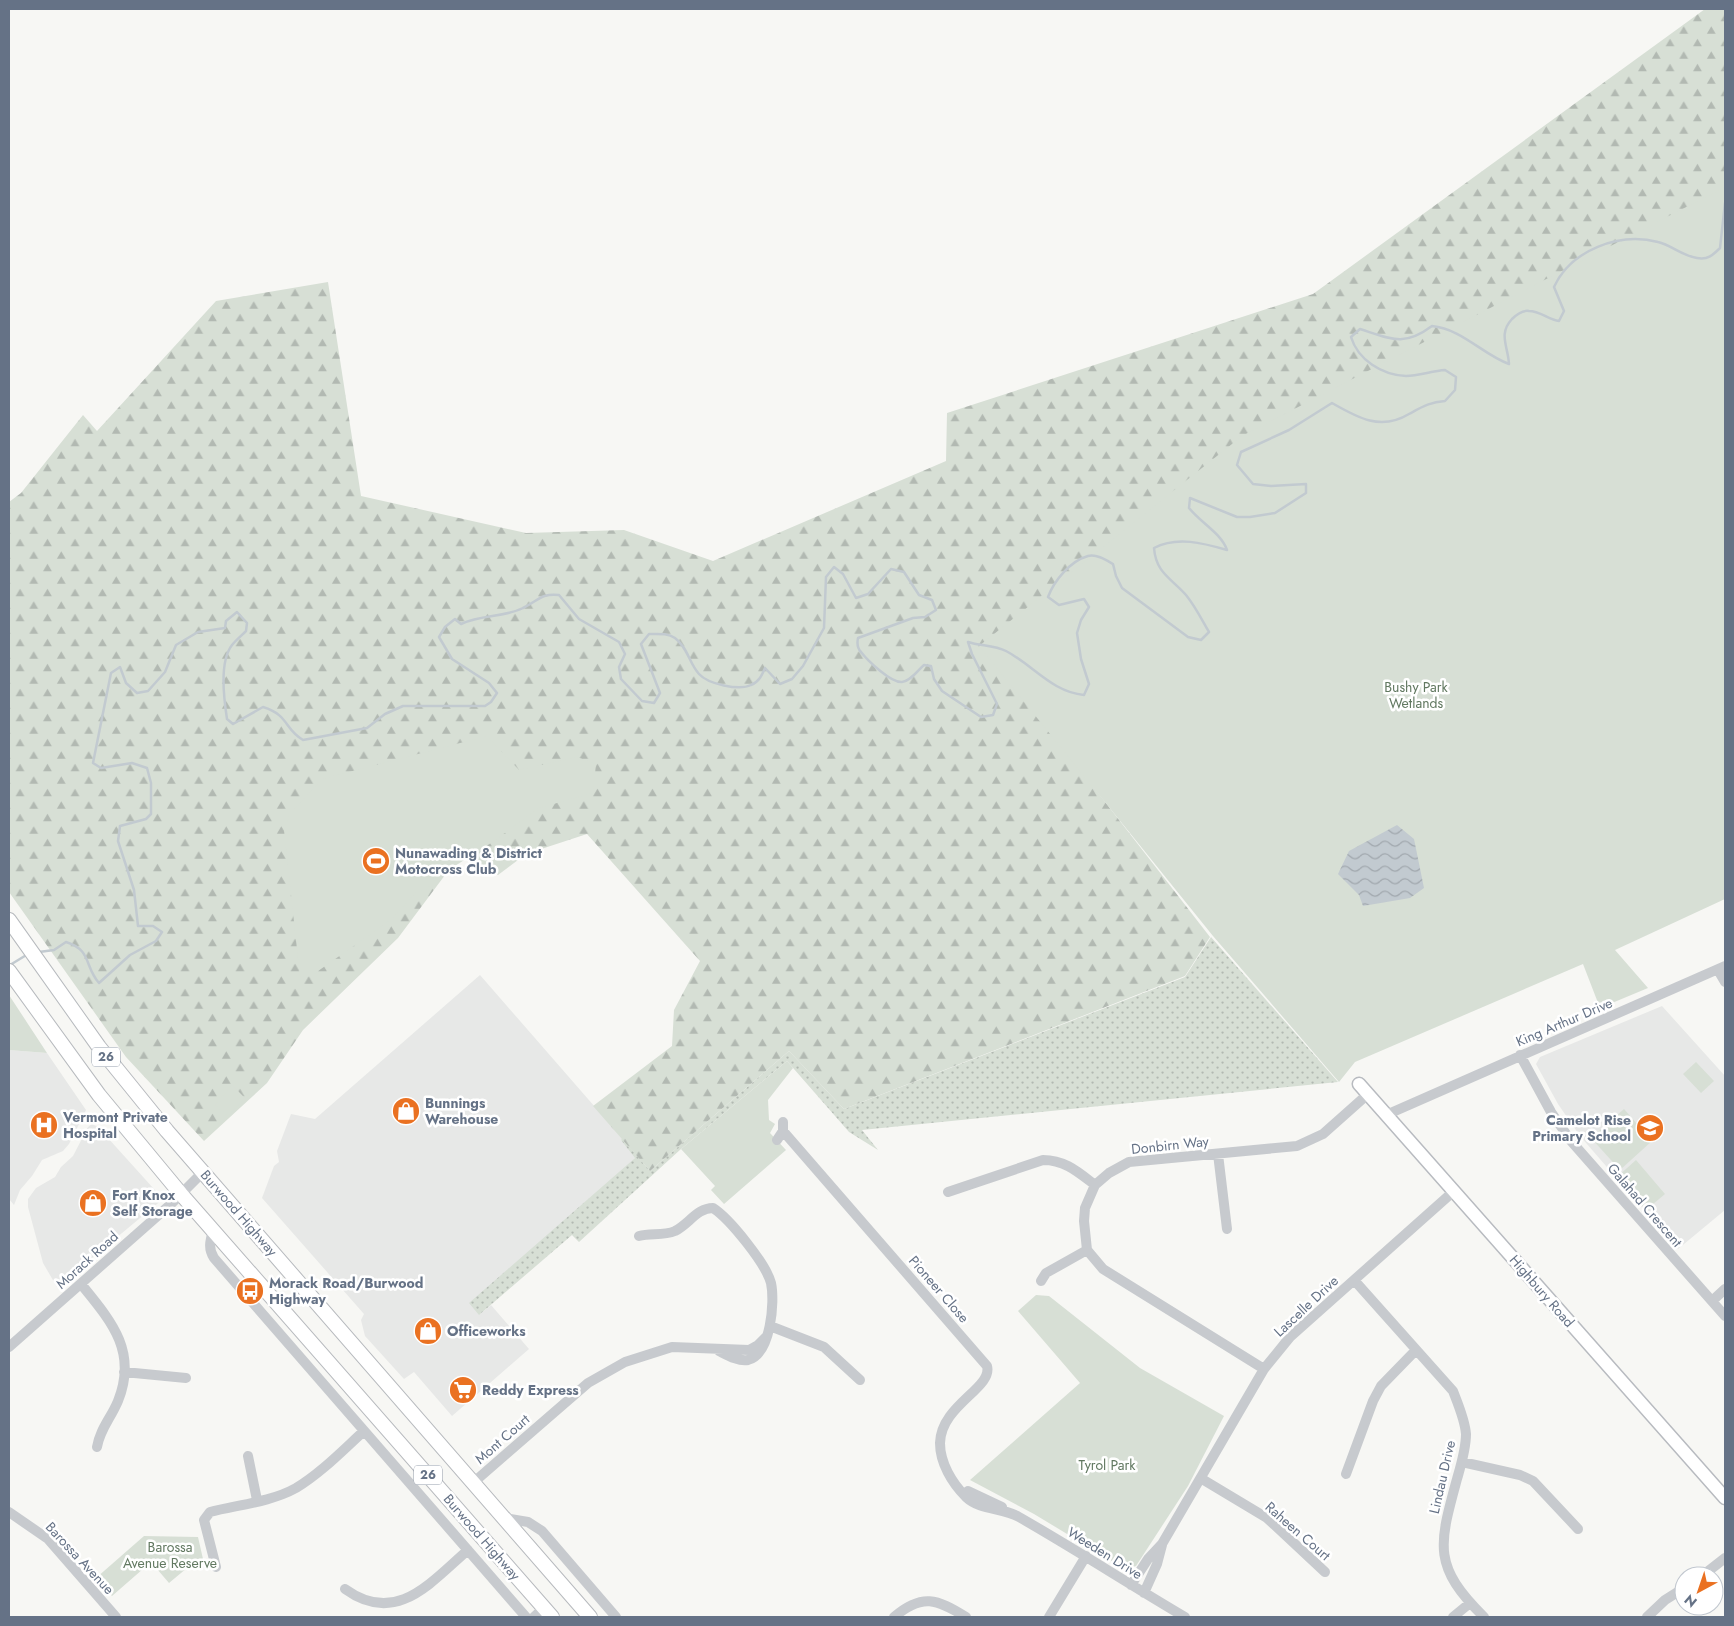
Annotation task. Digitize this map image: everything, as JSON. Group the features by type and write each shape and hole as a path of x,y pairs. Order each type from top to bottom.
{"highway":[{"name":"Burwood Highway","path":"13,926 121,1076 590,1617"},
{"name":"Burwood Highway","path":"9,971 99,1095 181,1194 543,1614"}],"main road":[{"name":"Highbury Road","path":"1359,1084 1725,1498"}],"street":[{"path":"1722,968 1725,982"},
{"name":"King Arthur Drive","path":"1386,1115 1722,968"},
{"name":"Galahad Crescent","path":"1520,1055 1551,1112 1571,1141 1725,1316"},
{"name":"Donbirn Way","path":"1087,1250 1084,1221 1085,1208 1096,1185 1109,1172 1129,1162 1297,1146 1310,1142 1323,1134 1368,1094"},
{"name":"King Arthur Drive","path":"1395,1124 1412,1102"},
{"name":"Pioneer Close","path":"781,1131 987,1366 988,1374 985,1380 954,1410 944,1426 940,1442 941,1451 951,1478"},
{"path":"1218,1154 1227,1229"},
{"path":"948,1192 1043,1160 1056,1160 1068,1165 1096,1185"},
{"name":"Morack Road","path":"9,1347 181,1194 203,1172"},
{"name":"Lascelle Drive","path":"1131,1585 1148,1559 1162,1544 1202,1479 1264,1369 1290,1337 1454,1191"},
{"name":"Mont Court","path":"474,1482 602,1373 652,1352 672,1348 709,1347 743,1360 749,1360 759,1351 770,1326 772,1295 767,1274 757,1257 718,1211 713,1208 704,1209 676,1230 660,1235 652,1229 639,1236"},
{"name":"Burwood Highway","path":"213,1231 210,1242 214,1258 526,1617"},
{"path":"1041,1281 1046,1273 1087,1250 1103,1269 1264,1369"},
{"name":"Lindau Drive","path":"1354,1280 1453,1391 1466,1434 1462,1462 1443,1529 1444,1554 1450,1573 1470,1603 1484,1617"},
{"path":"81,1284 116,1330 122,1347 124,1372 120,1394 101,1432 97,1447"},
{"path":"1712,1301 1725,1289"},
{"path":"770,1326 824,1347 860,1380"},
{"path":"1346,1474 1373,1401 1381,1386 1416,1350"},
{"path":"124,1372 186,1378"},
{"path":"216,1567 204,1520 210,1512 282,1494 301,1484 364,1431"},
{"path":"248,1456 257,1500"},
{"path":"1462,1462 1520,1475 1533,1481 1578,1529"},
{"name":"Weeden Drive","path":"951,1478 972,1501 984,1507 1009,1512 1086,1556 1185,1617"},
{"name":"Raheen Court","path":"1202,1479 1267,1518 1325,1572"},
{"name":"Barossa Avenue","path":"9,1512 48,1540 116,1617"},
{"name":"Barossa Avenue","path":"9,1517 21,1520"},
{"name":"Burwood Highway","path":"504,1518 528,1522 542,1531 616,1617"},
{"name":"Lascelle Drive","path":"1144,1593 1157,1564 1162,1544"},
{"path":"345,1588 363,1600 373,1603 385,1605 397,1603 417,1593 468,1550"},
{"path":"1049,1617 1086,1556"},
{"path":"1715,1566 1725,1558"},
{"path":"1647,1617 1674,1594"},
{"path":"894,1617 908,1605 926,1600 944,1603 966,1617"},
{"path":"1453,1617 1470,1603"}],"shaded area":[{"path":"480,975 622,1138 621,1140 636,1157 479,1315 491,1305 529,1349 452,1416 414,1372 404,1379 365,1336 361,1320 364,1314 262,1198 274,1166 279,1162 277,1151 291,1114 315,1119"},
{"name":"Camelot Rise Primary School","path":"1662,1006 1725,1076 1725,1210 1678,1249 1580,1136 1558,1104 1536,1064 1540,1057"},
{"name":"Vermont Private Hospital","path":"9,1050 47,1053 86,1110 69,1144 63,1151 42,1160 20,1190 14,1205 9,1199"},
{"name":"Fort Knox Self Storage","path":"92,1124 98,1127 163,1199 57,1287 43,1263 28,1207 28,1199 36,1188 55,1177 61,1167 73,1156 88,1127"}],"green space":[{"path":"1705,9 1725,9 1725,389 984,646 1210,937 1185,976 844,1109 789,1051 650,1171 593,1106 672,1046 674,1010 700,961 587,834 526,854 498,875 460,855 398,938 303,1030 267,1083 204,1141 126,1057 9,892 9,502 21,493 83,415 97,431 216,301 328,282 361,496 526,533 624,530 713,561 946,461 947,413 1313,294"},
{"name":"Bushy Park Wetlands","path":"1725,187 1725,899 1615,950 1648,988 1600,1008 1583,964 1355,1062 1339,1082 1213,936 979,646 1242,436"},
{"name":"Nunawading & District Motocross Club","path":"487,736 519,770 577,757 596,764 593,793 539,808 491,843 436,878 427,889 417,891 392,919 311,976 300,977 284,830 290,814 322,779"},
{"path":"1211,937 1338,1082 862,1130 878,1150 849,1132 787,1061 681,1149 579,1242 572,1235 479,1315 469,1303 635,1158 621,1140 622,1138 650,1171 789,1051 844,1109 1185,977"},
{"path":"9,995 47,1053 9,1050"},
{"path":"787,1061 793,1068 768,1100 769,1120 775,1124 770,1133 786,1150 724,1204 711,1190 715,1186 681,1149"},
{"path":"1696,1062 1714,1081 1701,1093 1683,1074"},
{"path":"232,1085 245,1098 228,1116 215,1105"},
{"path":"1624,1109 1652,1141 1620,1170 1591,1138"},
{"path":"1636,1160 1665,1194 1646,1210 1617,1177"},
{"name":"Tyrol Park","path":"1036,1295 1049,1296 1140,1368 1224,1416 1188,1486 1136,1566 1125,1569 1034,1514 970,1480 1080,1383 1018,1311"},
{"name":"Barossa Avenue Reserve","path":"144,1536 198,1537 203,1559 187,1568 169,1583 151,1562 112,1596 96,1578"}],"water":[{"path":"1397,825 1414,839 1424,888 1410,898 1363,906 1359,895 1338,874 1349,851"}],"waterway":[{"path":"39,952 54,950 66,942 74,945 84,954 94,977 99,983 130,955 156,941 162,932 153,926 138,926 134,890 118,841 120,826 146,819 151,814 151,783 147,768 132,763 101,768 93,763 111,673 120,667 126,683 137,693 148,691 165,672 176,645 198,632 225,628 226,621 237,612 247,623 246,631 232,645 225,661 223,681 227,719 233,724 263,707 278,714 292,731 303,740 367,728 385,714 403,706 485,706 491,702 497,693 489,683 452,659 439,637 445,627 455,619 461,624 508,613 523,608 548,595 559,595 579,619 619,642 625,654 619,667 621,679 642,701 654,703 660,693 641,644 649,634 666,635 675,638 683,646 699,674 709,681 724,686 746,687 754,684 765,668 780,684 792,679 803,666 824,628 826,577 834,567 843,574 856,598 868,594 891,569 904,572 919,595 932,600 936,610 925,617 913,618 858,638 858,645 864,656 892,679 902,682 911,678 924,665 931,666 934,679 942,691 981,717 993,715 997,704 968,642 1006,651 1062,689 1084,695 1089,684 1081,659 1077,633 1081,620 1089,607 1084,599 1059,605 1048,597 1059,578 1075,562 1091,556 1113,564 1122,588 1188,637 1201,640 1209,632 1189,599 1161,569 1155,556 1154,548 1172,542 1190,542 1227,550 1216,533 1189,508 1190,498 1237,517 1275,513 1306,493 1306,484 1271,486 1253,484 1237,465 1241,452 1289,430 1332,403 1360,418 1389,422 1422,407 1445,401 1455,390 1456,377 1445,370 1406,376 1388,373 1372,365 1359,353 1351,337 1360,329 1380,336 1405,339 1422,333 1432,326 1443,328 1509,364 1505,330 1512,319 1522,312 1533,311 1559,321 1564,311 1554,287 1562,274 1584,254 1612,242 1643,240 1663,243 1692,257 1707,258 1720,248 1725,203"},
{"path":"10,965 28,954"}],"place":[{"name":"Nunawading & District Motocross Club","path":"376,861"},
{"name":"Bunnings Warehouse","path":"406,1111"},
{"name":"Vermont Private Hospital","path":"44,1125"},
{"name":"Camelot Rise Primary School","path":"1650,1128"},
{"name":"Fort Knox Self Storage","path":"93,1203"},
{"name":"Morack Road/Burwood Highway","path":"250,1291"},
{"name":"Officeworks","path":"428,1331"},
{"name":"Reddy Express","path":"463,1390"}]}
